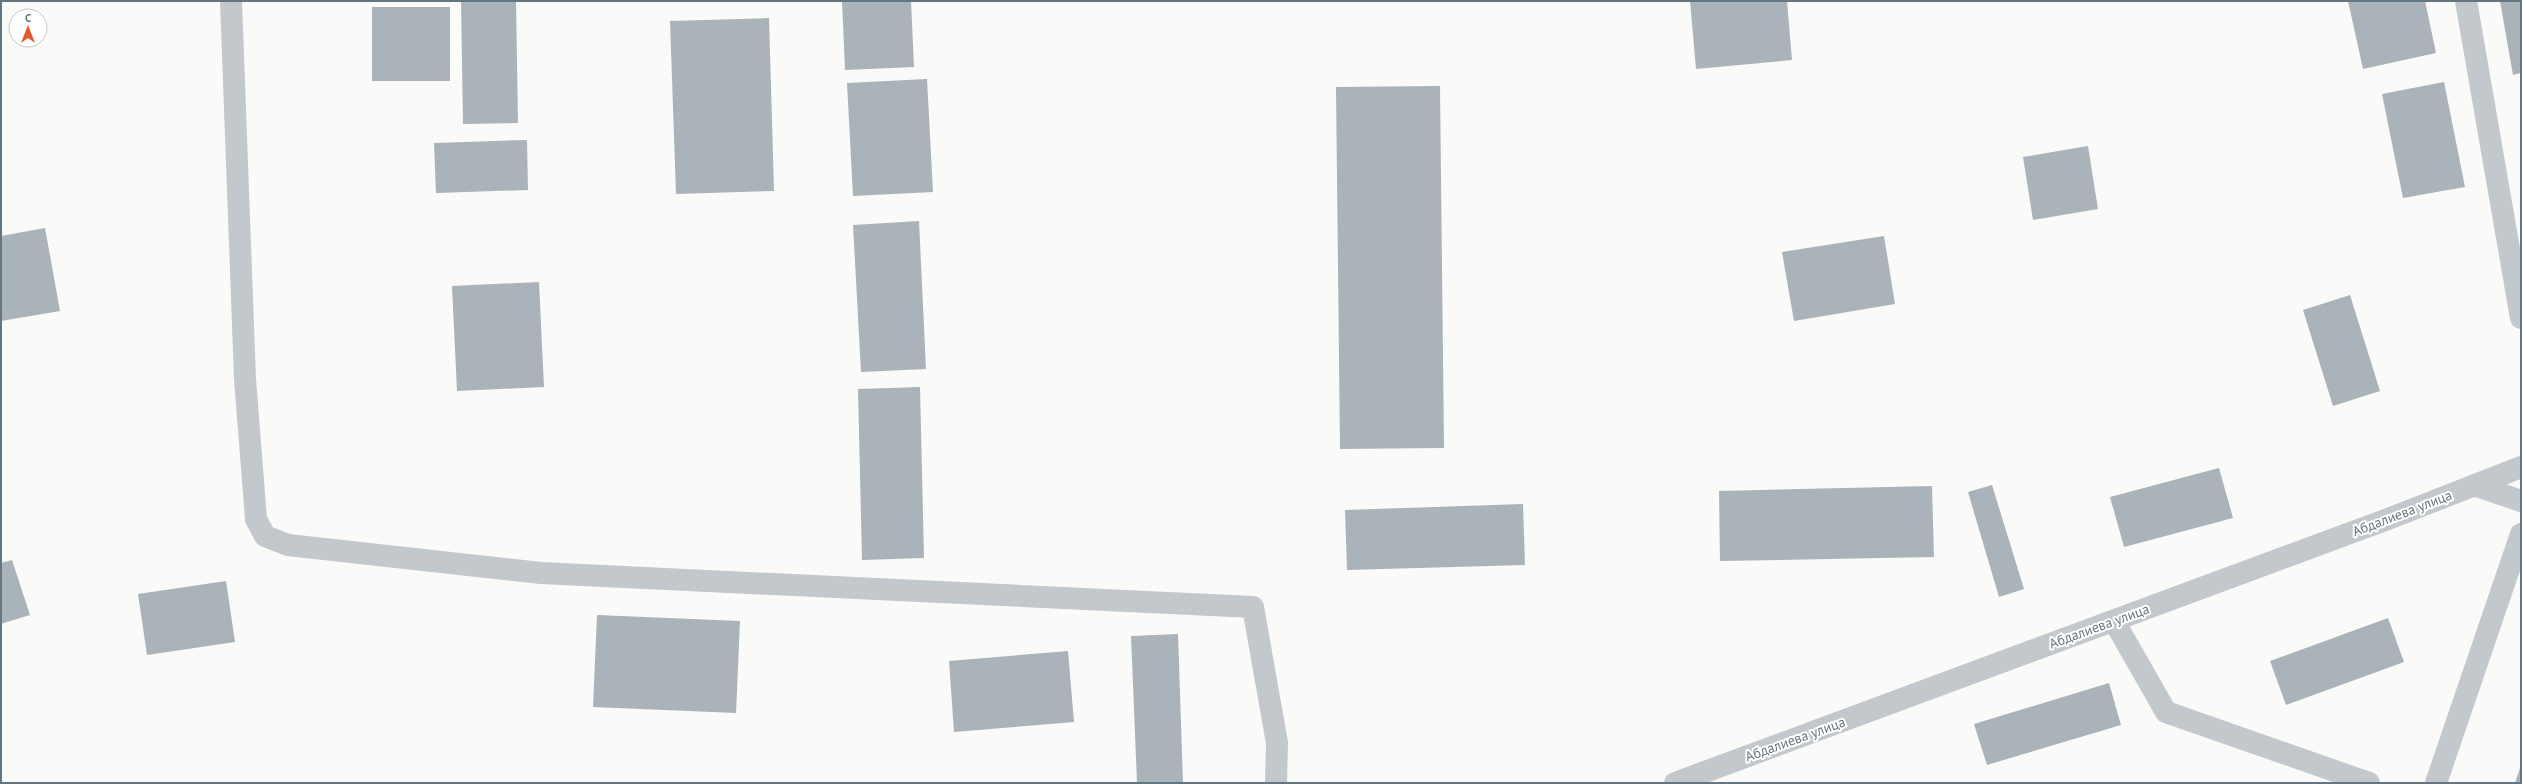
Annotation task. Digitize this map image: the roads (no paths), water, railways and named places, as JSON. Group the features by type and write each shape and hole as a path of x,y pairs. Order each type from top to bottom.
{"street":[{"path":"231,1 245,379 256,519 265,536 288,544 541,573 1253,607 1277,743 1276,783"},
{"path":"2466,1 2521,318"},
{"name":"Абдалиева улица","path":"1675,783 2114,621 2521,467"},
{"path":"2474,485 2521,500"},
{"path":"2436,783 2521,534"},
{"path":"2114,621 2166,712 2368,783"}]}
